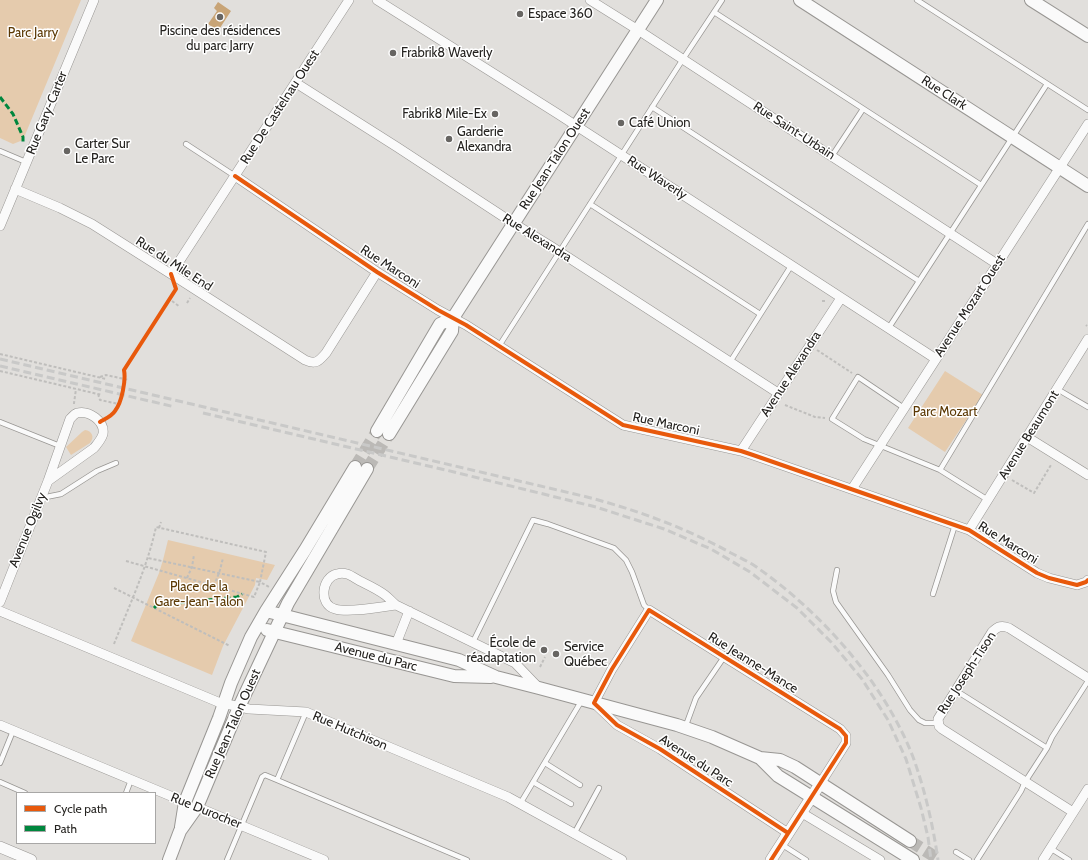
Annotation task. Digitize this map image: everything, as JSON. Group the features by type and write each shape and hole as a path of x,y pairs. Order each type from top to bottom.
{"main road":[{"name":"Rue Jean-Talon Ouest","path":"389,434 452,332 453,318 657,0"},
{"name":"Rue Clark","path":"800,0 1088,186"},
{"path":"1032,0 1086,31"},
{"name":"Rue Jean-Talon Ouest","path":"377,431 440,324 453,318"},
{"name":"Rue Jean-Talon Ouest","path":"180,831 184,802 216,725 231,682 251,637 355,467"},
{"name":"Rue Jean-Talon Ouest","path":"168,860 180,831 197,807 239,707 282,615 299,582 367,469"},
{"name":"Avenue du Parc","path":"266,611 459,660 496,677 685,728 724,741 760,758 780,760 795,767 910,841"},
{"name":"Avenue du Parc","path":"257,626 274,632 454,676 496,677"},
{"name":"Avenue du Parc","path":"760,758 778,776 913,860"}],"street":[{"name":"Rue Gary-Carter","path":"0,226 94,0"},
{"name":"Rue De Castelnau Ouest","path":"171,274 349,0"},
{"name":"Rue Waverly","path":"376,0 576,126 936,359"},
{"name":"Rue Saint-Urbain","path":"590,0 997,264"},
{"name":"Rue Alexandra","path":"296,83 778,393"},
{"name":"Avenue Mozart Ouest","path":"852,489 1088,124"},
{"name":"Rue Marconi","path":"235,176 377,272 438,310 466,325 623,425 741,451 969,530 1036,573 1049,578 1076,585 1088,580"},
{"name":"Rue du Mile End","path":"16,189 82,218 311,363 317,362 326,353 377,272"},
{"name":"Avenue Alexandra","path":"741,451 841,298"},
{"name":"Avenue Beaumont","path":"969,530 1088,340"},
{"name":"Avenue Ogilvy","path":"0,602 48,481 70,420 73,415 78,413 92,416 97,419 103,429 103,434 94,448 48,481"},
{"path":"1027,437 1088,475"},
{"path":"396,605 343,610 333,608 326,601 324,587 331,576 338,573 347,574 384,594 396,605 515,663 539,688"},
{"path":"588,702 612,669 649,610"},
{"name":"Rue Jeanne-Mance","path":"649,610 840,730 846,736 846,743 820,784"},
{"name":"Rue Hutchison","path":"0,611 224,704 258,710 306,712 508,797 622,860"},
{"path":"396,644 409,611"},
{"name":"Rue Joseph-Tison","path":"938,722 940,715 992,632 1000,626 1009,628 1088,680"},
{"name":"Avenue du Parc","path":"588,702 617,725 660,749 788,833"},
{"path":"938,722 942,729 1073,812"},
{"name":"Rue Durocher","path":"0,725 184,802"},
{"path":"771,860 820,784"},
{"path":"1043,860 1073,812 1087,793"},
{"name":"Rue Durocher","path":"197,807 324,860"},
{"path":"802,813 880,860"},
{"path":"0,847 31,860"}],"lane":[{"path":"499,346 722,0"},
{"path":"916,0 1088,110"},
{"path":"714,12 981,185"},
{"path":"888,328 1047,84"},
{"path":"652,107 919,281"},
{"path":"832,156 863,108"},
{"path":"186,144 235,176"},
{"path":"0,151 26,162"},
{"path":"590,204 760,314"},
{"path":"940,470 1088,224"},
{"path":"730,362 791,266"},
{"path":"904,408 858,377 832,419 864,439 940,470 988,500"},
{"path":"1057,389 1088,407"},
{"path":"0,422 60,446"},
{"path":"41,498 61,494 97,471 116,463"},
{"path":"473,642 533,520 614,548 626,560 644,605 649,610"},
{"path":"933,594 955,525"},
{"path":"837,570 833,591 836,602 888,675 910,710 919,720 925,723 938,722"},
{"path":"685,728 696,698 724,657"},
{"path":"977,860 1021,791 1052,737 1088,680"},
{"path":"955,690 1047,748"},
{"path":"520,804 545,763 588,702"},
{"path":"277,780 306,712"},
{"path":"0,763 13,730"},
{"path":"545,763 580,785"},
{"path":"227,860 262,777 265,775 467,860"},
{"path":"126,792 131,780"},
{"path":"0,782 23,792"},
{"path":"534,782 571,804"},
{"path":"574,834 599,788"},
{"path":"781,844 806,860"},
{"path":"1050,848 1069,860"},
{"path":"956,852 970,860"}],"path":[{"path":"172,295 170,301 180,307"},
{"path":"187,303 190,298"},
{"path":"810,345 858,377"},
{"path":"0,354 106,379"},
{"path":"0,371 102,395"},
{"path":"100,377 106,375 126,380"},
{"path":"76,389 74,403 78,413"},
{"path":"98,394 100,400 118,406 121,397"},
{"path":"785,405 815,417 832,419"},
{"path":"1012,480 1034,493 1051,465"},
{"path":"159,528 161,522"},
{"path":"114,644 144,566 153,542 156,527 266,552 260,582 254,597 188,578 144,566 126,561"},
{"path":"188,578 192,568 194,555"},
{"path":"147,558 260,582 270,587"},
{"path":"214,586 223,558"},
{"path":"114,588 230,646"},
{"path":"540,667 545,657"}],"green space":[{"name":"Parc Jarry","path":"0,0 81,0 23,140 13,144 0,138"},
{"name":"Parc Mozart","path":"945,371 983,395 945,452 908,428"},
{"path":"85,430 92,435 92,441 71,455 66,447"},
{"name":"Place de la Gare-Jean-Talon","path":"168,540 275,565 267,580 256,578 255,585 223,646 212,675 131,641 159,573"}],"shaded area":[{"name":"Piscine des résidences du parc Jarry","path":"218,2 231,11 218,31 208,24 217,11 214,8"}],"tunnel":[{"path":"355,467 377,431"},
{"path":"367,469 389,434"},
{"path":"910,841 940,860"}],"railway":[{"path":"0,359 587,497 661,520 743,559 779,584 826,626 848,650 885,702 901,729 913,757 928,808 938,860"},
{"path":"0,366 175,407"},
{"path":"203,413 596,507 664,529 711,549 750,572 797,608 831,642 862,679 888,720 906,759 921,808 928,837 931,860"}],"marked path":[{"path":"0,97 13,114 23,137 23,143"},
{"path":"154,608 157,605 237,597 242,594"}],"cycle path":[{"path":"235,176 377,272 438,310 466,325 623,425 741,451 969,530 1037,573 1049,578 1077,585 1088,580"},
{"path":"100,422 114,413 120,402 123,391 124,370 176,289 171,274"},
{"path":"771,860 846,743 846,736 840,729 649,610 612,669 594,703 617,725 660,749 788,833"}],"place":[{"name":"Espace 360","path":"520,14"},
{"name":"Piscine des résidences du parc Jarry","path":"220,17"},
{"name":"Frabrik8 Waverly","path":"393,53"},
{"name":"Fabrik8 Mile-Ex","path":"495,114"},
{"name":"Café Union","path":"621,123"},
{"name":"Garderie Alexandra","path":"449,139"},
{"name":"Carter Sur Le Parc","path":"67,151"},
{"name":"École de réadaptation","path":"544,650"},
{"name":"Service Québec","path":"556,654"}]}
